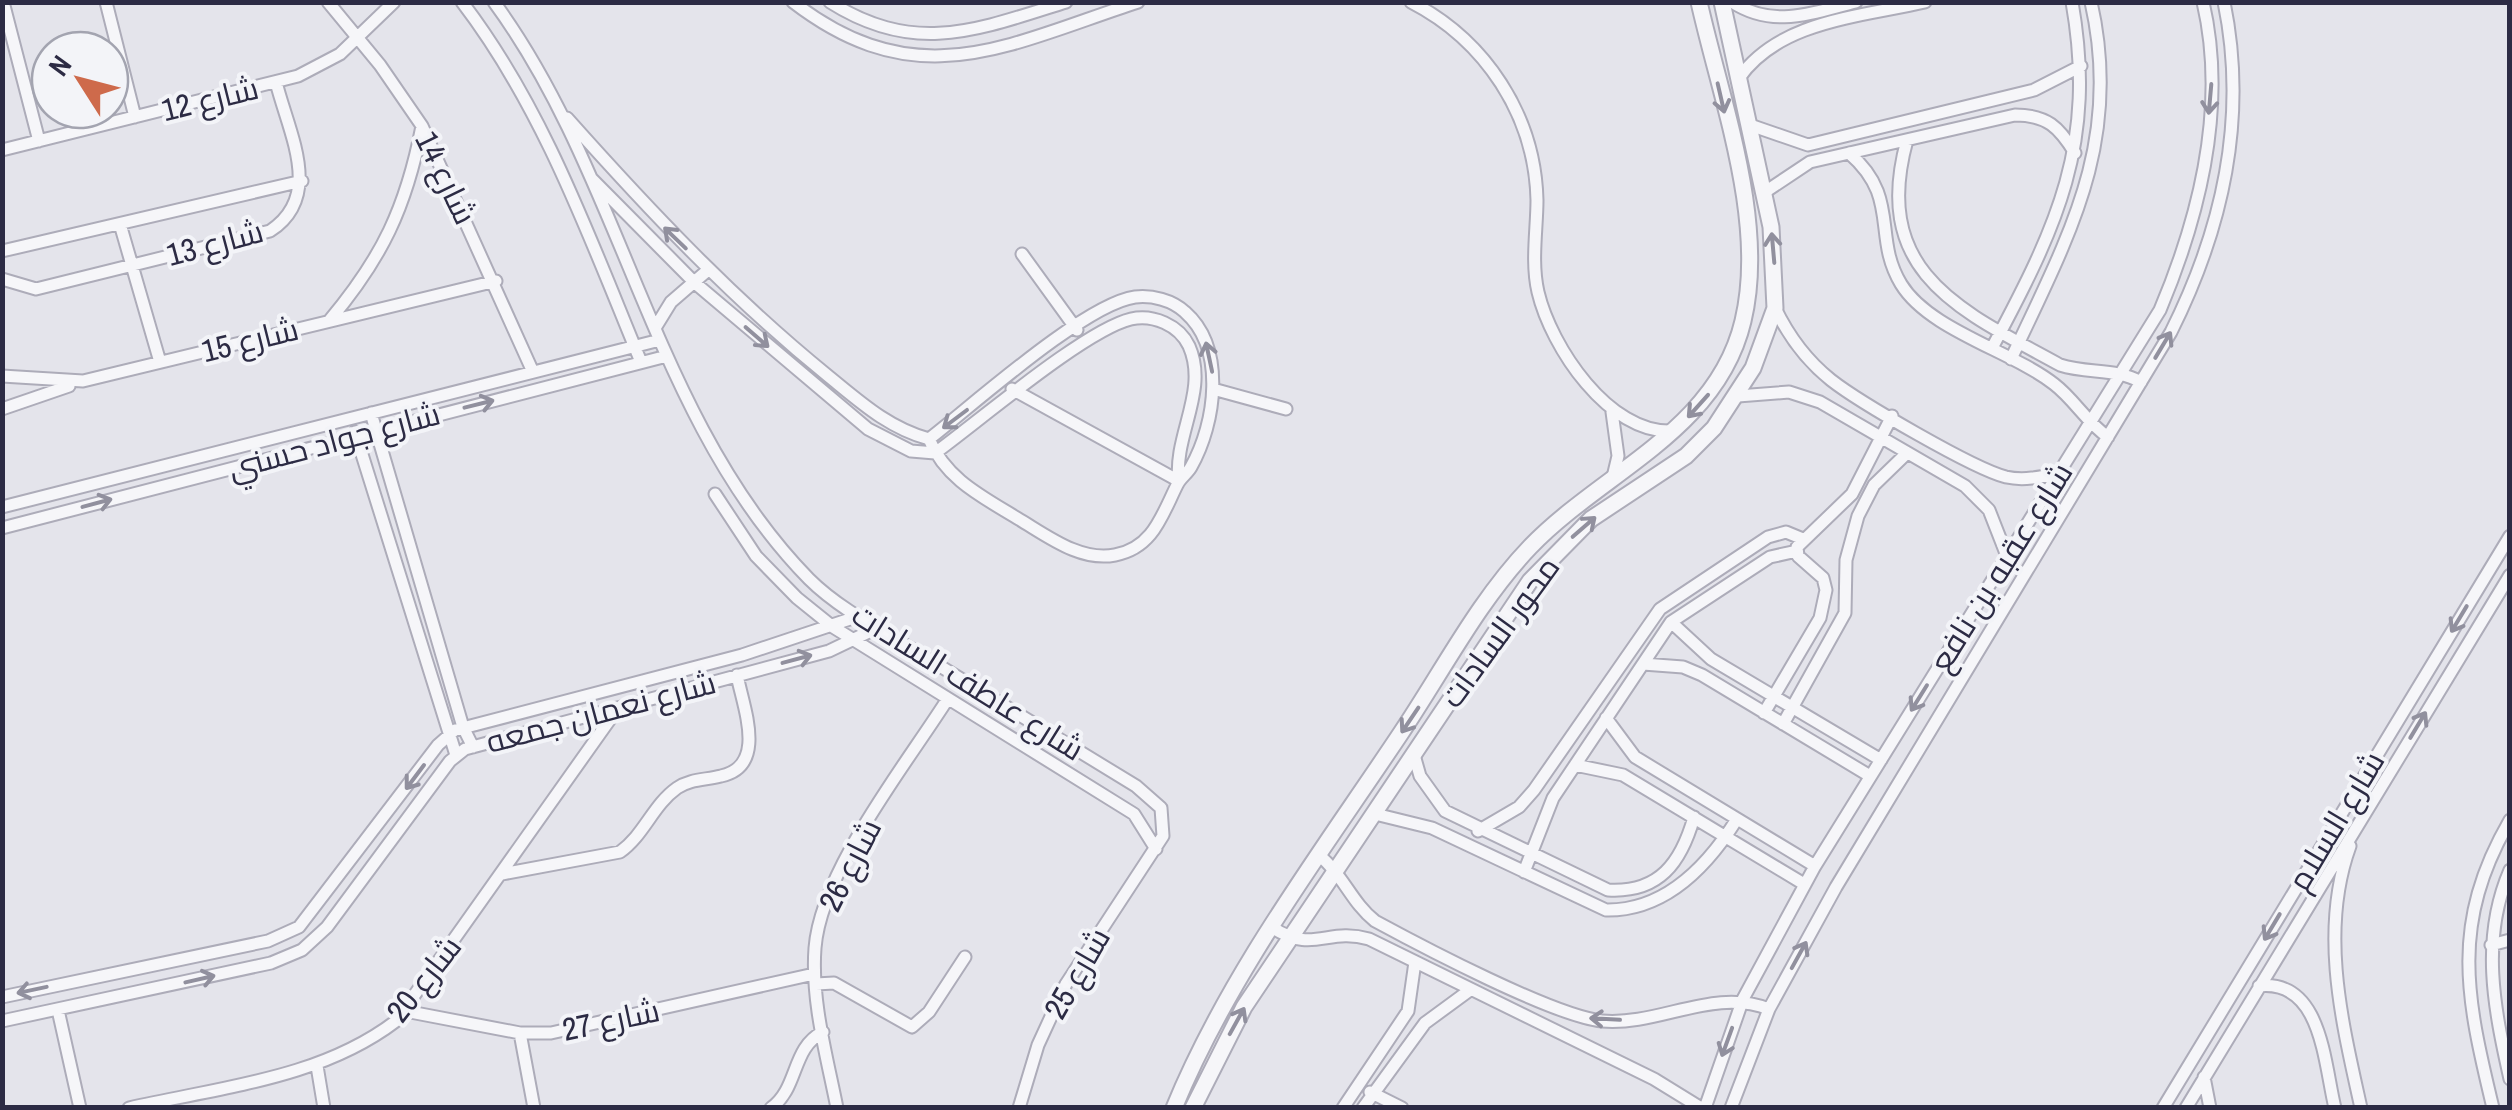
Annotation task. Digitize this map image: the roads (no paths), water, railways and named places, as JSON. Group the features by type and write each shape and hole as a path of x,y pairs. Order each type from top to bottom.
{"street":[{"path":"3,2 39,141"},
{"path":"106,2 135,118"},
{"name":"شارع 14","path":"328,2 422,126 496,280 534,372"},
{"name":"شارع 12","path":"2,150 276,82 320,66 358,38 394,2"},
{"path":"462,2 503,60 544,134 641,362"},
{"name":"شارع عاطف السادات","path":"494,2 558,108 667,356 742,492 813,583 877,628 1152,798 1161,808 1165,822 1156,849"},
{"path":"793,2 844,37 877,50 949,58 985,52 1138,2"},
{"path":"830,2 885,30 933,36 982,29 1066,2"},
{"path":"1411,2 1438,16 1478,50 1508,93 1531,160 1537,195 1536,288 1547,324 1612,412 1618,456 1613,476"},
{"name":"محور السادات","path":"1174,1108 1198,1054 1272,928 1530,548 1613,476 1674,431 1704,402 1727,365 1742,324 1751,282 1751,239 1699,2"},
{"name":"محور السادات","path":"1192,1108 1244,1007 1504,616 1550,560 1591,519 1686,456 1738,396 1774,308 1774,254 1765,192 1722,2"},
{"path":"1732,2 1764,18 1778,20 1858,2 1865,16"},
{"path":"1740,78 1751,61 1782,37 1925,2"},
{"path":"2011,359 2076,224 2096,150 2101,73 2091,2"},
{"name":"شارع عقبه بن نافع","path":"1703,1108 1743,999 1814,866 2167,295 2186,249 2202,186 2212,59 2204,2"},
{"name":"شارع عقبه بن نافع","path":"1731,1108 1769,1009 1836,887 2141,382 2195,285 2226,184 2234,79 2224,2"},
{"path":"1992,348 2057,214 2075,154 2081,66 2072,3"},
{"path":"1840,4 1844,21"},
{"path":"1750,125 1808,145 2034,90 2081,66"},
{"path":"2,252 302,180 276,82"},
{"path":"558,108 708,270 788,343 892,426 929,439 935,454 965,486 1059,544 1086,554 1114,556 1141,545 1160,524 1178,481 1191,468 1213,389 1213,360 1206,340 1179,307 1159,298 1138,296 1116,302 1075,328 929,439"},
{"path":"1765,192 1810,162 2015,115 2034,115 2053,122 2075,154"},
{"path":"329,322 364,279 392,232 412,180 422,126"},
{"path":"1876,130 1879,146"},
{"path":"1907,140 1900,192 1914,261 1944,297 2018,342 2080,372 2122,372 2141,382"},
{"path":"1848,153 1881,193 1892,264 1917,303 2051,381 2089,424 2108,437"},
{"path":"586,172 695,283 868,429 911,451 935,454 1086,342 1127,320 1145,317 1162,321 1188,344 1194,396 1176,462 1178,481"},
{"name":"شارع 13","path":"2,279 36,288 270,231 287,220 299,202 302,180"},
{"path":"120,224 160,362"},
{"path":"1022,254 1086,342"},
{"path":"657,334 671,302 708,270"},
{"name":"شارع 15","path":"2,376 83,381 496,280"},
{"path":"1774,308 1806,355 1832,380 1892,416 1996,474 2035,479 2059,473"},
{"name":"شارع جواد حسني","path":"2,507 635,346 657,334"},
{"name":"شارع جواد حسني","path":"2,528 667,356"},
{"path":"2,410 83,381"},
{"path":"1002,383 1178,481"},
{"path":"1213,389 1286,409"},
{"path":"1738,396 1789,392 1820,402 1880,436 1978,497 2001,532 2007,556"},
{"path":"1612,412 1647,428 1674,431"},
{"path":"371,413 463,727 473,746"},
{"path":"1524,872 1542,816 1671,622 1770,557 1800,545 1842,506 1892,416"},
{"path":"351,418 456,756"},
{"path":"1784,724 1839,627 1847,598 1844,576 1858,516 1874,485 1908,453"},
{"name":"شارع عاطف السادات","path":"715,494 756,556 797,598 833,627 1134,814 1156,849"},
{"path":"1478,830 1509,814 1534,790 1660,609 1768,537 1786,532 1824,578 1826,590 1820,618 1764,713"},
{"name":"شارع السلام","path":"2164,1108 2510,536"},
{"name":"شارع السلام","path":"2186,1108 2510,575"},
{"path":"1824,578 1844,576"},
{"path":"797,598 813,583"},
{"name":"شارع نعمان جمعه","path":"2,996 268,941 299,927 447,736 463,727 742,655 859,616"},
{"path":"1671,622 1711,659 1880,760"},
{"name":"شارع نعمان جمعه","path":"2,1021 287,958 316,940 456,756 473,746 854,641 877,628"},
{"path":"1643,664 1683,667 1870,776"},
{"path":"502,874 620,852 635,841 680,786 729,774 740,767 751,744 737,675"},
{"name":"شارع 26","path":"837,1108 815,979 816,944 833,884 947,700"},
{"name":"شارع 20","path":"129,1108 317,1066 373,1038 405,1011 618,708"},
{"path":"1606,718 1634,757 1814,866"},
{"path":"1414,755 1431,795 1445,811 1608,890 1630,891 1651,885 1668,872 1694,817"},
{"path":"1575,764 1623,775 1804,884"},
{"path":"2341,812 2359,822 2339,892 2335,965 2361,1108"},
{"path":"1375,814 1414,820 1606,910 1634,911 1661,900 1726,836 1737,819"},
{"path":"2493,1108 2470,1012 2469,919 2486,866 2510,820"},
{"name":"شارع 25","path":"1019,1108 1038,1045 1066,984 1156,849"},
{"path":"1320,856 1336,869 1360,908 1376,921 1581,1018 1629,1020 1743,999 1769,1009"},
{"path":"2486,866 2508,880 2491,944 2510,1079"},
{"path":"1272,928 1291,940 1360,936 1654,1080 1703,1108"},
{"path":"2491,944 2510,940"},
{"path":"815,979 834,983 912,1027 924,1019 965,956"},
{"path":"1415,962 1408,1011 1345,1104 1361,1108 1425,1023 1470,990"},
{"path":"150,966 159,988"},
{"path":"2467,975 2492,972"},
{"path":"93,978 102,1000"},
{"name":"شارع 27","path":"405,1011 520,1033 582,1029 815,979"},
{"path":"2259,986 2279,986 2304,1001 2313,1019 2335,1108"},
{"path":"58,1010 80,1108"},
{"path":"771,1108 786,1093 806,1044 823,1032"},
{"path":"520,1033 534,1108"},
{"path":"317,1066 324,1108"},
{"path":"2204,1077 2210,1108"},
{"path":"1358,1086 1402,1108"},
{"path":"198,1092 201,1108"}]}
